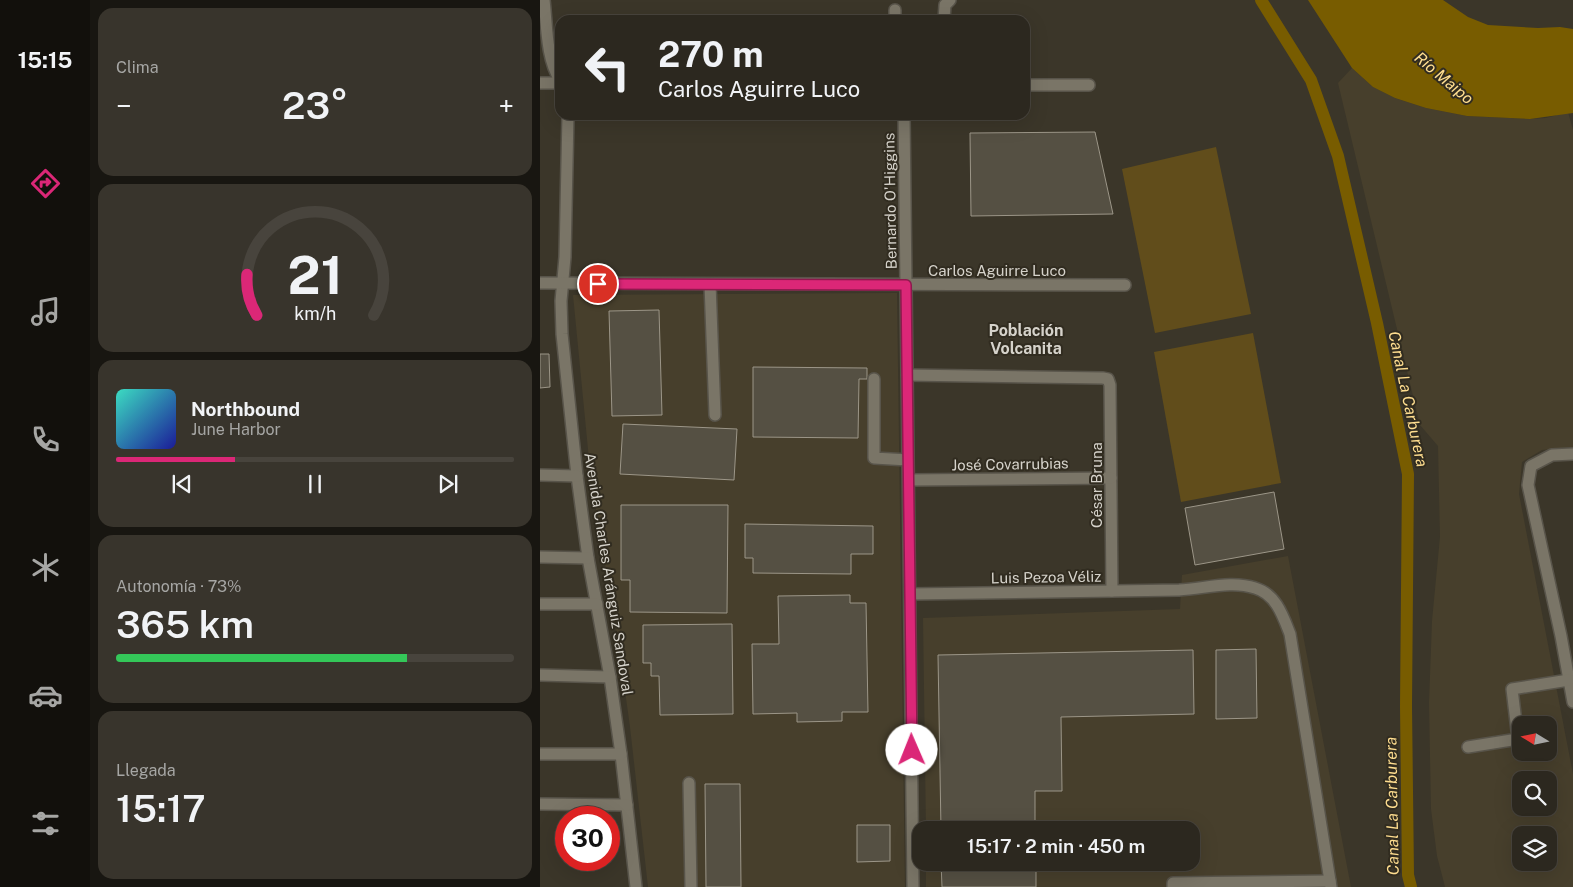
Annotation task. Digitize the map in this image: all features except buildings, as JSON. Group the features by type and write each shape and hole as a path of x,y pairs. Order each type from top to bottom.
{"street":[{"path":"544,0 555,70"},
{"path":"944,15 945,5 950,0"},
{"path":"540,83 555,82"},
{"path":"1030,85 1089,86"},
{"name":"Avenida Charles Aránguiz Sandoval","path":"568,120 562,334 577,476 588,558 610,676 622,754 636,887"},
{"name":"Bernardo O'Higgins","path":"904,120 913,887"},
{"name":"Carlos Aguirre Luco","path":"540,284 1125,285"},
{"path":"710,284 715,414"},
{"name":"César Bruna","path":"907,375 1102,378 1108,380 1110,385 1112,591"},
{"path":"874,380 874,458 908,460"},
{"path":"1573,454 1552,455 1531,466 1528,485 1573,702"},
{"path":"540,475 577,476"},
{"name":"José Covarrubias","path":"909,480 1111,478"},
{"path":"540,557 588,558"},
{"name":"Luis Pezoa Véliz","path":"910,594 1182,590 1239,585 1256,588 1268,596 1279,607 1290,634 1331,884"},
{"path":"540,604 596,604"},
{"path":"540,675 610,676"},
{"path":"1468,747 1518,739 1512,689 1569,680"},
{"path":"540,754 622,754"},
{"path":"689,783 691,887"},
{"path":"540,804 627,805"},
{"path":"1172,887 1173,883 1331,884"}],"shaded area":[{"path":"1352,68 1373,87 1395,98 1426,108 1467,116 1530,119 1546,118 1568,112 1573,130 1573,447 1542,450 1522,462 1519,494 1573,774 1573,887 1445,887 1437,856 1431,809 1429,703 1432,621 1440,537 1438,446 1420,425 1338,83"},
{"path":"1216,147 1251,314 1155,333 1122,169"},
{"path":"897,293 905,887 648,887 618,640 591,480 573,295"},
{"path":"1253,333 1281,483 1181,502 1154,352"},
{"path":"1288,556 1351,887 926,887 926,871 1200,871 1200,821 926,821 923,618 1180,609 1182,575"}],"water":[{"name":"Río Maipo","path":"1308,0 1443,0 1468,17 1488,25 1573,29 1573,113 1530,119 1467,116 1426,108 1395,98 1373,87 1352,68"}],"waterway":[{"name":"Canal La Carburera","path":"1261,0 1311,80 1338,156 1377,323 1408,474 1406,706 1408,875 1411,887"}],"district":[{"name":"Población Volcanita","path":"1026,339"}],"route":[{"path":"598,284 906,285 912,750"}]}
